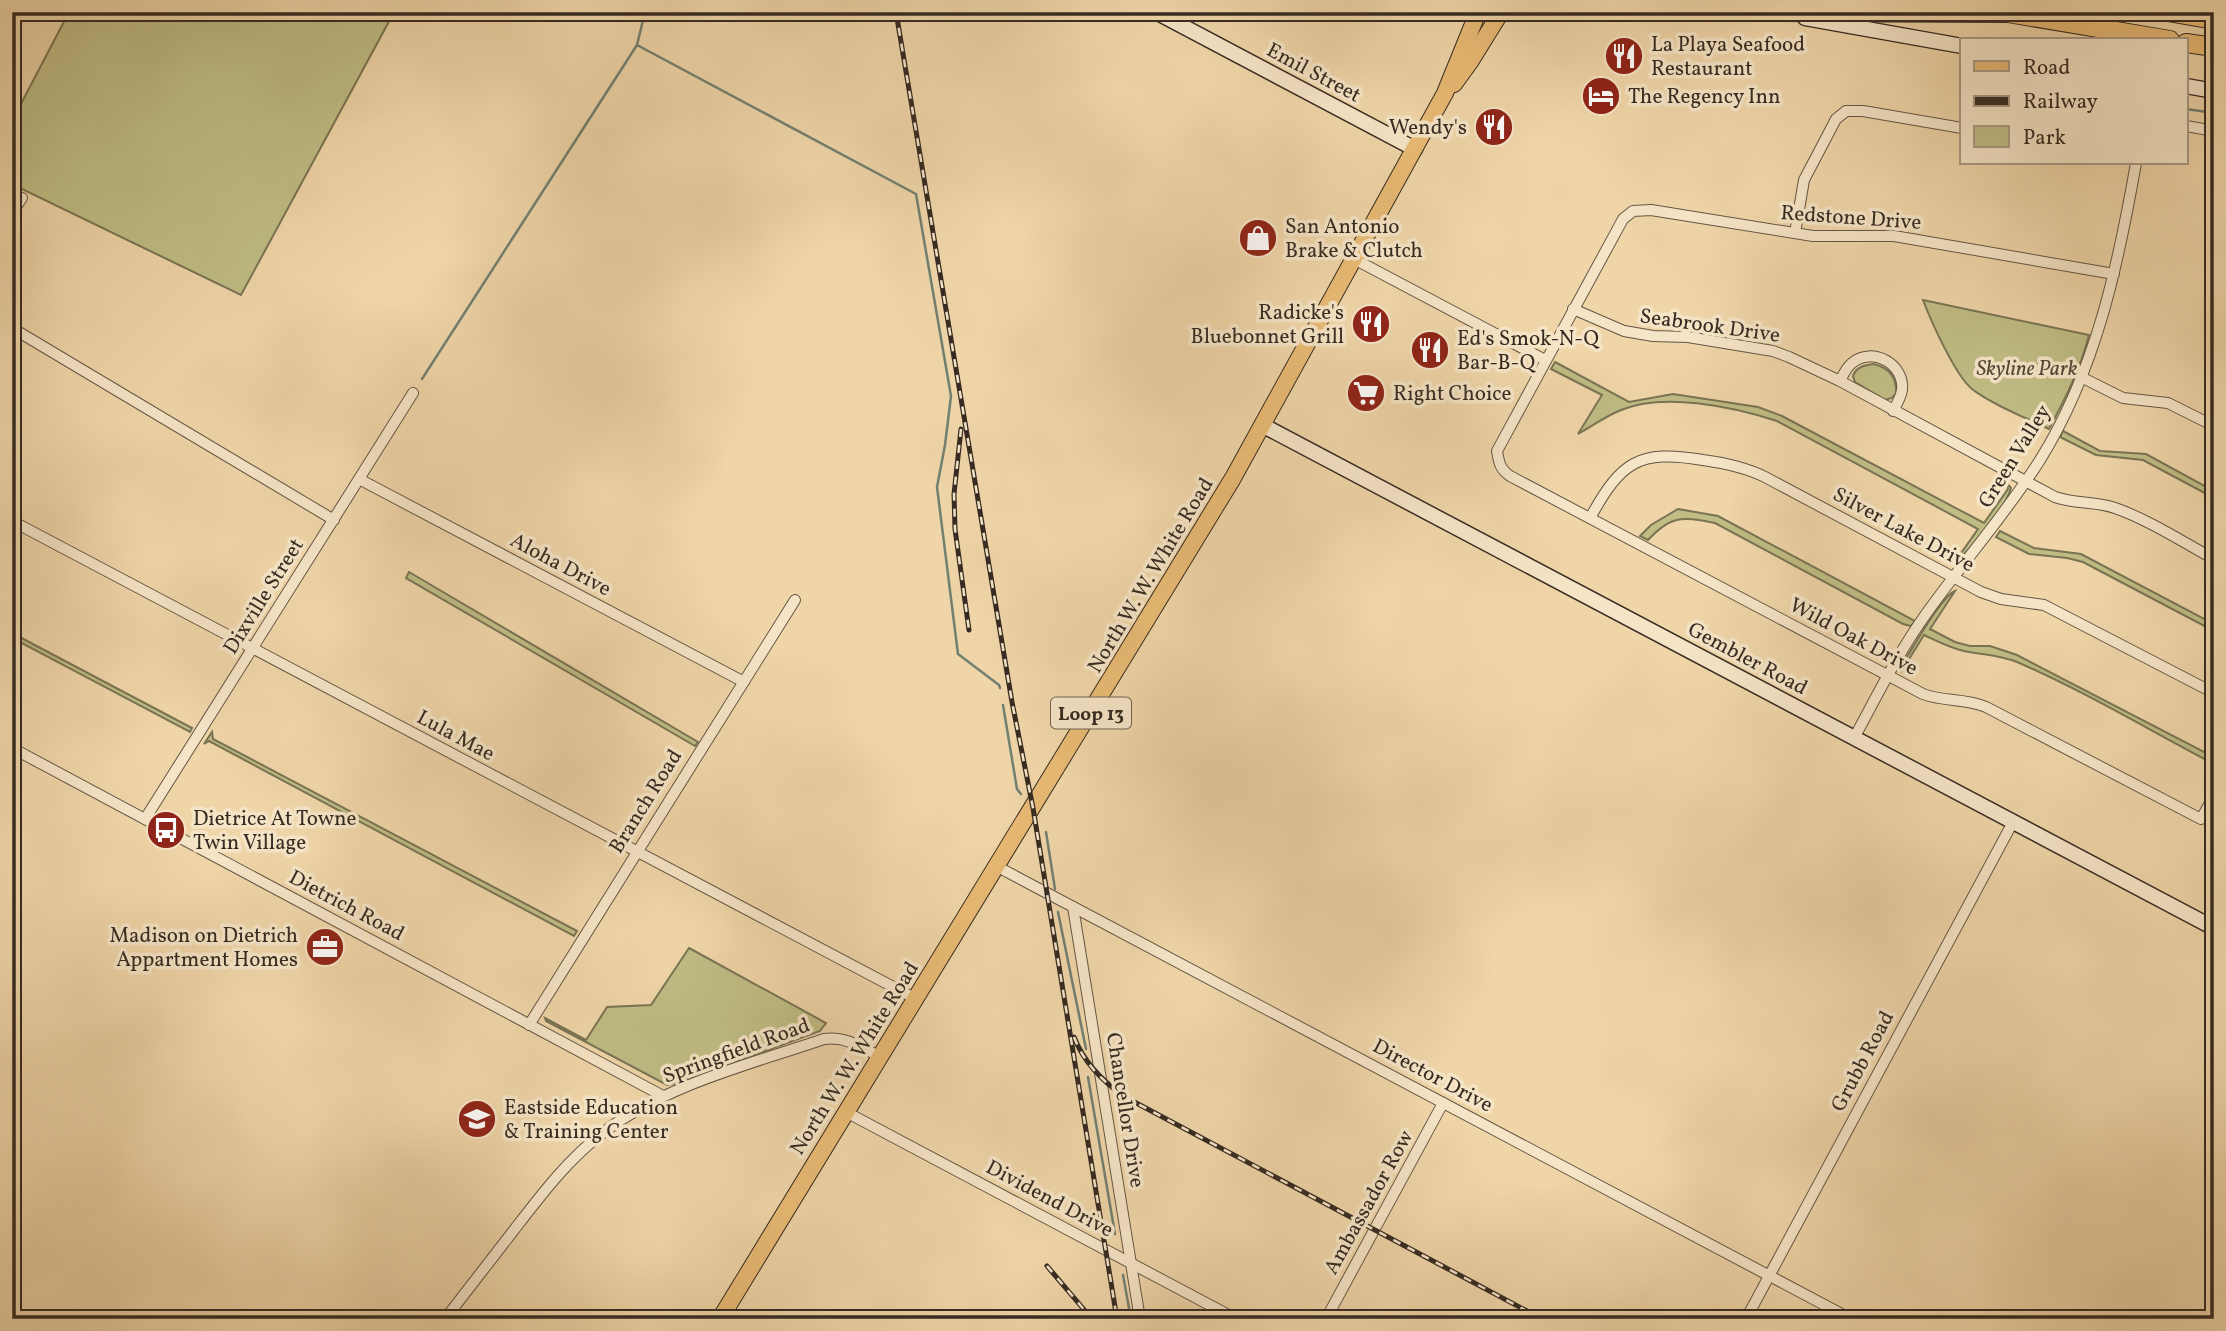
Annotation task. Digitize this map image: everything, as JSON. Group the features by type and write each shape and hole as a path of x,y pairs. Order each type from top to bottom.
{"highway":[{"path":"1778,12 2004,13 2158,38"},
{"path":"2168,12 2214,20"},
{"path":"2188,43 2214,47"}],"main road":[{"name":"Emil Street","path":"1156,12 1415,149"},
{"name":"North W. W. White Road","path":"720,1319 1190,549 1262,425 1445,93 1478,12"},
{"name":"North W. W. White Road","path":"1445,93 1472,60 1501,12"},
{"path":"1772,12 1960,46"},
{"path":"2188,86 2214,91"},
{"name":"Gembler Road","path":"1262,425 2214,928"}],"street":[{"path":"1795,233 1804,180 1836,119 1846,111 1863,111 1960,128"},
{"path":"2188,127 2214,131"},
{"name":"Green Valley","path":"1854,738 1925,616 2040,460 2068,407 2105,308 2136,164"},
{"path":"12,213 22,198"},
{"name":"Redstone Drive","path":"1573,309 1623,219 1633,211 1651,210 1813,236 1894,236 2114,274"},
{"path":"1354,259 1545,360 1573,309"},
{"name":"Seabrook Drive","path":"1573,309 1624,331 1653,336 1688,337 1773,351 1804,363 2024,481 2066,501 2101,504 2119,509 2214,559"},
{"path":"12,328 334,520"},
{"path":"1839,381 1849,366 1860,359 1870,356 1886,360 1897,369 1901,379 1902,391 1893,411"},
{"name":"Wild Oak Drive","path":"1545,360 1497,452 1502,470 1510,476 1931,697 1967,700 1986,707 2201,819 2214,796"},
{"path":"2081,377 2123,398 2161,401 2214,425"},
{"name":"Dixville Street","path":"145,819 413,393"},
{"name":"Silver Lake Drive","path":"1590,518 1609,484 1641,460 1676,455 1749,469 1992,597 2044,605 2214,693"},
{"name":"Aloha Drive","path":"359,479 744,682"},
{"name":"Lula Mae","path":"12,521 916,999"},
{"name":"Branch Road","path":"529,1025 795,600"},
{"name":"Dietrich Road","path":"12,748 663,1096"},
{"name":"Grubb Road","path":"1746,1319 2013,822"},
{"name":"Director Drive","path":"996,866 1851,1319"},
{"name":"Chancellor Drive","path":"1073,907 1140,1319"},
{"name":"Springfield Road","path":"445,1319 536,1201 572,1160 604,1132 663,1096 824,1039 848,1041 880,1057"},
{"name":"Ambassador Row","path":"1326,1319 1443,1103"},
{"name":"Dividend Drive","path":"846,1112 1236,1319"}],"green space":[{"path":"69,12 393,14 241,295 20,188 12,199 12,121"},
{"name":"Skyline Park","path":"1923,300 2089,335 2067,395 2049,429 1980,395 1965,382 1951,360"},
{"path":"1555,362 1629,402 1673,394 1758,407 1782,416 1984,523 2008,489 2006,482 2011,488 1987,528 1954,563 1978,529 1777,421 1720,407 1657,402 1621,410 1578,434 1602,395 1551,369"},
{"path":"1874,364 1884,368 1893,378 1896,393 1892,398 1885,400 1855,382 1853,376 1856,370"},
{"path":"2063,431 2100,451 2146,454 2214,491 2214,498 2143,460 2096,455 2060,437"},
{"path":"1678,509 1718,516 1915,621 1911,626 1903,624 1715,523 1694,519 1678,520 1664,526 1648,540 1640,536 1651,525"},
{"path":"2000,531 2034,548 2081,554 2214,624 2214,631 2083,562 2029,554 1996,537"},
{"path":"409,572 698,742 695,746 406,578"},
{"path":"1955,591 1930,629 1955,642 1970,646 1990,646 2017,655 2214,757 2214,764 2092,698 2010,659 1959,650 1924,635 1901,672 1903,663 1942,603"},
{"path":"12,633 192,728 190,732 12,638"},
{"path":"212,732 213,739 577,931 574,936 209,741 204,744"},
{"path":"689,948 826,1023 820,1031 667,1085 546,1021 545,1018 586,1040 607,1007 651,1005"}],"waterway":[{"path":"422,379 637,45 645,12"},
{"path":"637,45 916,194 951,396 937,487 958,654 1000,688"},
{"path":"2188,109 2214,113"},
{"path":"1003,705 1017,789 1021,794"},
{"path":"1046,832 1055,889"},
{"path":"1058,912 1086,1049"},
{"path":"1088,1077 1115,1234"},
{"path":"1123,1275 1131,1319"}],"railway":[{"path":"896,12 1012,702 1033,808 1117,1319"},
{"path":"961,429 954,494 955,529 969,630"},
{"path":"1074,1037 1095,1071 1125,1097 1542,1319"},
{"path":"1047,1266 1092,1319"}],"place":[{"name":"La Playa Seafood Restaurant","path":"1624,56"},
{"name":"The Regency Inn","path":"1601,96"},
{"name":"Wendy's","path":"1494,127"},
{"name":"San Antonio Brake & Clutch","path":"1258,238"},
{"name":"Radicke's Bluebonnet Grill","path":"1371,324"},
{"name":"Ed's Smok-N-Q Bar-B-Q","path":"1430,350"},
{"name":"Right Choice","path":"1366,393"},
{"name":"Dietrice At Towne Twin Village","path":"166,830"},
{"name":"Madison on Dietrich Appartment Homes","path":"325,947"},
{"name":"Eastside Education & Training Center","path":"477,1119"}]}
